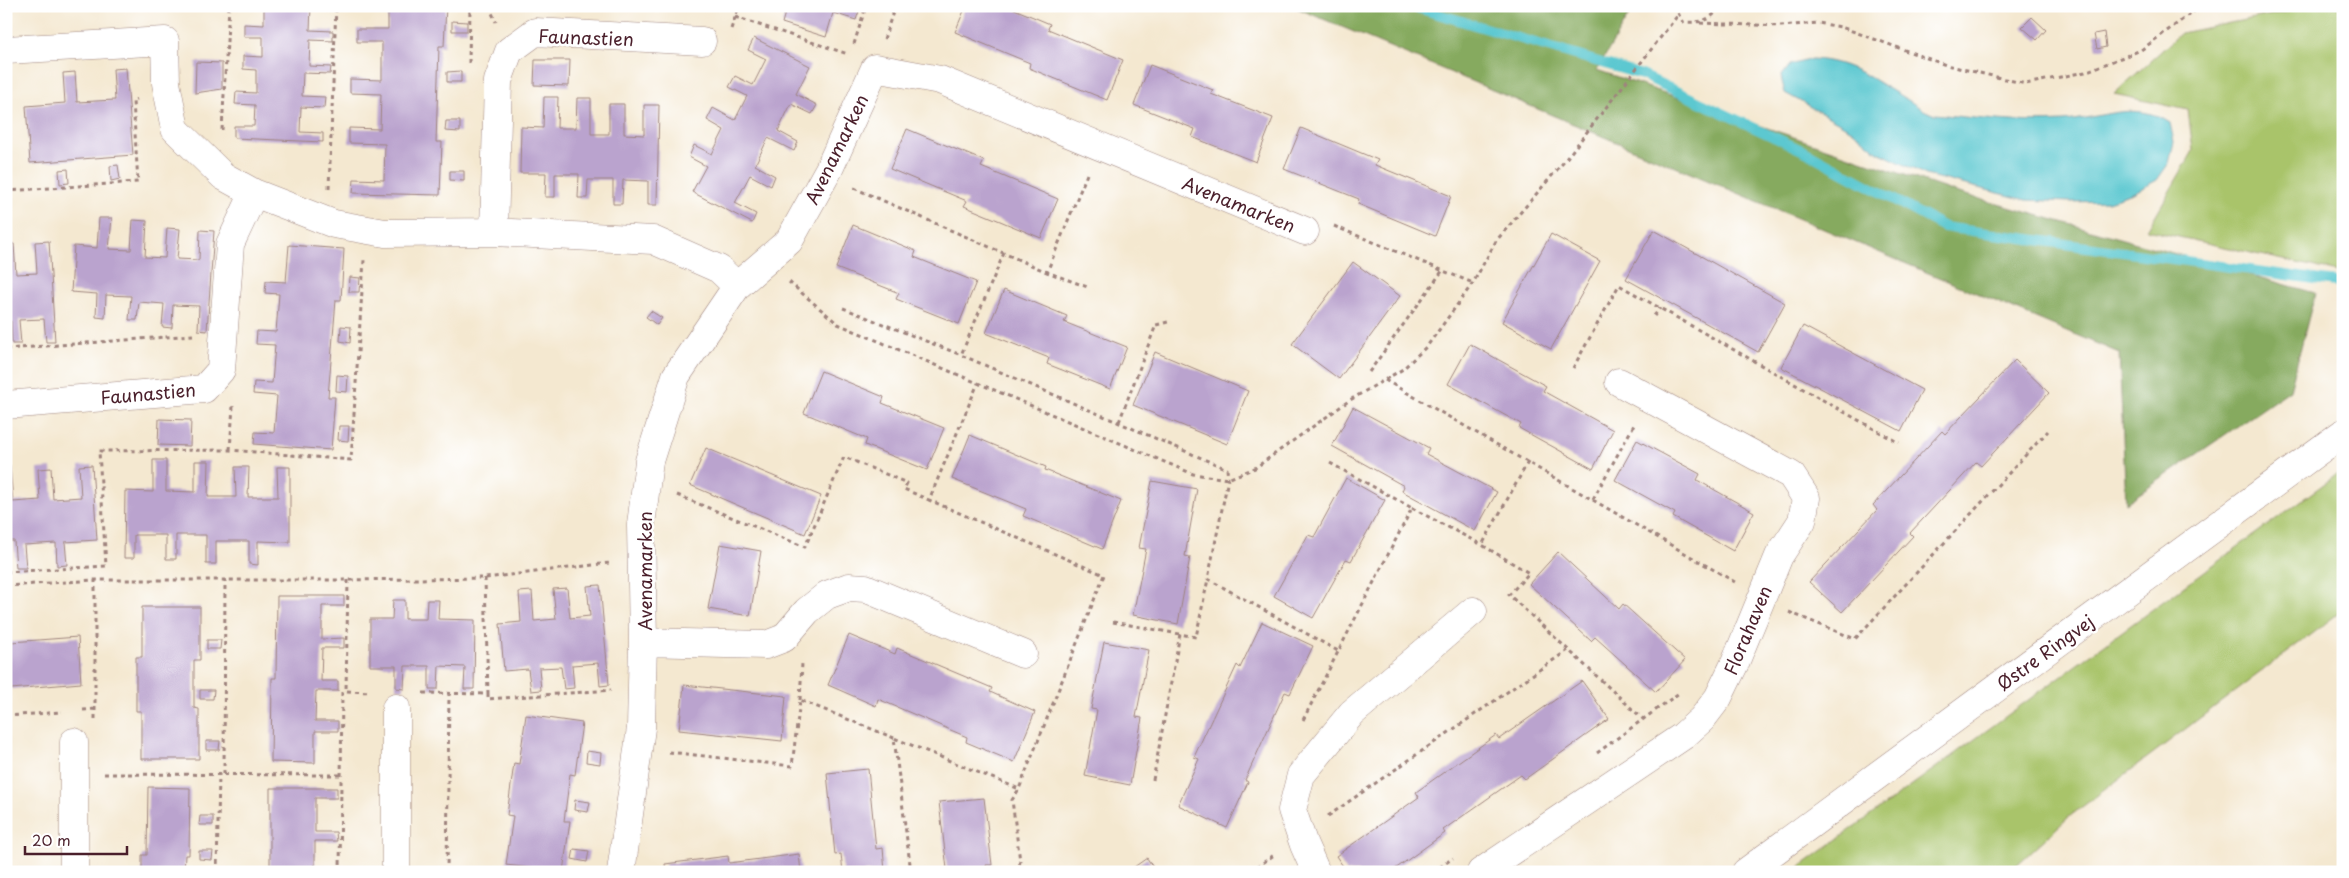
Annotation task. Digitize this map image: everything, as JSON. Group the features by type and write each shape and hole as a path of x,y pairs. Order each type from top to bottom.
{"street":[{"name":"Faunastien","path":"494,232 498,81 509,51 534,32 702,42"},
{"path":"6,50 165,41 166,84 175,129 223,176 254,193 334,224 385,233 494,232 653,240 719,268 737,286"},
{"name":"Avenamarken","path":"621,872 640,728 643,642 641,525 650,460 676,376 737,286 789,241 829,169 875,68 940,80 1305,231"},
{"name":"Faunastien","path":"6,405 204,389 221,370 230,244 254,193"},
{"name":"Florahaven","path":"1481,872 1683,736 1702,720 1718,698 1779,556 1802,521 1806,498 1791,475 1619,382"},
{"name":"Østre Ringvej","path":"1746,872 2343,432"},
{"name":"Avenamarken","path":"643,642 766,645 784,638 807,611 827,595 849,587 865,588 1023,654"},
{"path":"1316,872 1292,810 1301,775 1352,713 1473,611"},
{"path":"395,698 396,872"},
{"path":"74,742 74,872"}],"path":[{"path":"222,134 229,6"},
{"path":"329,189 336,6"},
{"path":"468,73 470,6"},
{"path":"1674,6 1683,22 1781,26 1818,23 1849,30 1946,65 2026,84 2086,72 2141,50 2201,6"},
{"path":"1700,23 1714,16 1721,6"},
{"path":"766,262 838,324 1193,474 1228,479 1255,468 1350,400 1402,369 1428,345 1473,283 1496,240 1562,164 1620,92 1678,15"},
{"path":"735,16 850,55"},
{"path":"6,191 138,182 133,101 166,84"},
{"path":"1047,272 1088,171"},
{"path":"849,196 857,178"},
{"path":"853,187 1047,272 1090,288"},
{"path":"1305,231 1330,224 1473,283"},
{"path":"6,572 106,566 99,451 230,450 350,460 366,230"},
{"path":"961,355 1004,253"},
{"path":"1369,372 1443,270"},
{"path":"782,288 795,275"},
{"path":"1573,368 1619,286 1899,443"},
{"path":"843,308 961,355 1227,469 1228,479 1196,637 1113,622"},
{"path":"1654,316 1660,308"},
{"path":"1119,422 1156,325 1168,322"},
{"path":"6,350 223,333"},
{"path":"1734,356 1736,351"},
{"path":"1384,380 1736,582 1731,591"},
{"path":"1812,402 1816,396"},
{"path":"1593,499 1648,399"},
{"path":"1760,600 1855,639 2048,431"},
{"path":"672,493 805,547 844,457 907,483 904,488 929,500"},
{"path":"1482,545 1528,462"},
{"path":"1330,463 1482,545 1528,573 1509,595 1643,720"},
{"path":"1299,727 1412,508"},
{"path":"6,586 95,580 485,578 641,559"},
{"path":"485,578 488,699 614,690"},
{"path":"1208,579 1338,651"},
{"path":"224,774 225,580"},
{"path":"346,691 348,580"},
{"path":"1152,780 1180,634"},
{"path":"1323,820 1568,650"},
{"path":"668,742 668,752 792,766 800,700 802,656"},
{"path":"1594,755 1685,689"},
{"path":"340,872 342,692 395,698 449,693 488,694"},
{"path":"447,872 449,693"},
{"path":"800,700 894,738"},
{"path":"75,711 95,709"},
{"path":"6,716 65,712"},
{"path":"95,774 341,774"},
{"path":"217,872 219,774"},
{"path":"1018,872 1020,861 1012,800 1019,789"},
{"path":"1250,872 1280,852"},
{"path":"1433,872 1457,854"}],"green space":[{"path":"1292,6 1634,6 1597,70 1955,192 2315,293 2290,390 2126,503 2119,353"},
{"path":"2314,6 2343,6 2343,273 2147,230 2193,151 2188,110 2114,94 2181,33"},
{"path":"2343,470 2343,610 2070,816 2009,872 1793,872"}],"water":[{"path":"1812,59 1851,68 1935,114 2031,122 2077,120 2118,112 2144,112 2170,123 2174,142 2169,163 2157,180 2133,193 2108,201 2026,200 1926,175 1878,152 1852,130 1785,93 1781,77 1790,65"}],"building":[{"path":"264,6 311,6 310,30 333,31 333,41 310,40 309,66 331,67 330,74 303,73 302,96 325,97 324,108 301,107 300,132 323,133 323,142 234,138 234,126 254,126 255,105 235,104 236,92 256,93 256,70 243,69 243,56 263,57 263,37 244,37 244,24 264,25"},
{"path":"388,6 446,6 444,46 439,46 436,142 442,142 440,195 353,193 354,179 384,180 385,144 349,143 349,128 380,129 381,94 350,93 350,79 382,80 382,42 357,42 357,29 388,29"},
{"path":"787,6 845,6 859,11 856,20 833,13 826,37 782,23"},
{"path":"966,6 1007,6 1050,24 1048,29 1123,60 1107,100 1029,68 1030,63 955,32"},
{"path":"2032,17 2046,30 2037,40 2022,27"},
{"path":"452,21 467,22 467,31 452,31"},
{"path":"2104,32 2106,47 2097,49 2094,34"},
{"path":"754,38 810,66 796,94 817,105 812,114 791,104 778,131 798,142 794,151 768,138 755,165 775,176 771,186 750,175 735,203 756,214 752,223 692,192 706,166 689,157 694,145 712,154 724,130 707,120 713,108 735,120 747,96 729,87 735,76 753,85 766,59 748,50"},
{"path":"535,60 570,60 569,86 534,85"},
{"path":"196,62 222,63 222,89 195,93"},
{"path":"1150,65 1213,90 1211,94 1273,118 1256,162 1192,137 1195,129 1134,105"},
{"path":"126,68 133,155 30,163 26,106 65,103 63,73 75,72 77,102 115,100 113,69"},
{"path":"461,71 461,82 447,82 447,72"},
{"path":"544,97 558,97 557,128 576,128 577,98 591,98 591,134 609,134 609,104 624,104 624,134 644,135 644,105 659,105 657,205 648,205 648,181 623,180 622,204 613,204 613,180 588,180 587,198 578,198 579,174 555,174 555,197 545,197 546,173 520,173 521,127 543,128"},
{"path":"446,121 460,121 460,132 445,131"},
{"path":"1301,128 1378,160 1375,165 1451,196 1435,236 1358,204 1359,199 1284,169"},
{"path":"907,129 984,161 981,167 1058,199 1041,238 964,206 967,201 890,169"},
{"path":"118,165 120,179 111,181 110,166"},
{"path":"68,169 69,183 60,184 59,170"},
{"path":"450,171 464,171 464,181 450,180"},
{"path":"99,218 112,218 109,249 131,250 133,220 147,221 145,257 165,258 167,228 180,229 177,259 199,260 200,230 214,231 207,331 198,330 199,306 173,305 172,328 162,327 164,304 139,302 137,320 129,320 131,296 106,295 105,318 96,317 97,294 71,292 74,246 97,248"},
{"path":"853,225 916,251 914,257 976,282 959,324 896,299 899,293 836,268"},
{"path":"1654,230 1785,303 1758,352 1626,279"},
{"path":"1551,234 1600,261 1551,349 1502,322"},
{"path":"49,241 55,342 46,342 44,319 19,320 21,344 12,344 11,321 6,321 6,244 14,244 16,274 37,273 35,242"},
{"path":"289,245 344,249 341,300 336,300 328,397 335,397 331,450 254,444 255,432 274,433 277,396 253,394 254,382 272,383 275,345 256,344 257,331 276,332 279,294 265,293 266,281 286,282"},
{"path":"1353,262 1400,296 1339,379 1292,344"},
{"path":"350,277 360,278 359,292 349,292"},
{"path":"1004,290 1067,316 1064,322 1127,347 1110,389 1047,364 1049,358 986,333"},
{"path":"651,311 662,318 657,325 646,317"},
{"path":"341,326 351,327 350,343 340,341"},
{"path":"1803,326 1922,390 1901,431 1781,367"},
{"path":"1470,344 1546,386 1543,391 1613,430 1593,469 1519,428 1521,424 1448,384"},
{"path":"1155,352 1248,391 1227,444 1133,405"},
{"path":"2015,360 2049,393 1981,466 1976,462 1910,533 1913,536 1842,612 1809,582 1877,510 1873,505 1942,431 1945,434"},
{"path":"821,371 884,397 882,403 944,428 927,470 865,445 867,439 804,413"},
{"path":"337,375 348,376 347,392 336,391"},
{"path":"1353,407 1429,448 1426,454 1497,492 1475,531 1402,491 1404,486 1332,446"},
{"path":"159,419 191,420 190,446 158,445"},
{"path":"339,426 349,426 348,441 338,440"},
{"path":"970,435 1046,467 1045,470 1121,501 1102,549 1023,516 1026,509 952,479"},
{"path":"1637,440 1700,474 1697,480 1754,512 1733,551 1673,517 1675,513 1615,480"},
{"path":"706,448 821,496 805,534 690,485"},
{"path":"153,460 166,460 166,491 195,492 195,461 209,461 208,497 236,497 235,467 249,467 248,497 278,497 277,467 290,467 290,542 258,541 258,565 249,564 249,541 216,541 216,564 206,564 206,535 176,535 176,559 166,559 166,535 134,535 134,558 124,558 125,491 153,492"},
{"path":"6,465 10,465 13,502 40,500 38,469 51,468 53,499 81,497 79,466 92,465 97,540 65,542 67,565 57,566 56,543 24,545 26,568 16,568 14,541 6,541"},
{"path":"1346,478 1385,500 1351,561 1346,559 1313,618 1274,596 1308,535 1314,537"},
{"path":"1152,481 1197,489 1185,556 1190,557 1178,624 1133,615 1146,549 1139,548"},
{"path":"720,544 761,551 750,616 708,609"},
{"path":"1558,552 1619,609 1623,604 1685,660 1656,692 1595,637 1591,641 1529,584"},
{"path":"600,585 609,685 600,686 598,663 572,665 574,688 564,689 561,667 539,668 541,690 531,691 528,669 504,671 500,624 521,622 519,592 532,591 534,621 556,619 553,589 567,588 570,618 590,616 587,586"},
{"path":"277,596 344,596 344,606 322,606 322,639 344,638 344,648 322,648 321,681 338,681 338,691 316,691 315,721 338,721 338,731 315,731 315,763 271,762 272,678 276,678"},
{"path":"393,600 405,600 405,619 426,619 427,600 439,600 438,619 475,620 474,689 464,689 465,667 439,666 438,689 429,689 429,666 405,666 404,689 396,688 396,666 370,666 370,619 392,619"},
{"path":"142,607 200,607 200,660 194,660 194,708 199,709 199,759 141,759 141,711 136,711 136,657 142,657"},
{"path":"1262,622 1313,646 1290,694 1285,692 1245,780 1248,782 1227,828 1178,805 1199,759 1194,757 1237,665 1240,668"},
{"path":"849,635 895,654 897,648 992,688 990,692 1035,712 1014,762 966,742 967,737 878,699 876,706 828,685"},
{"path":"6,636 10,636 11,642 78,637 81,683 11,689 10,684 6,684"},
{"path":"207,640 221,640 220,649 207,649"},
{"path":"1104,642 1149,650 1136,717 1142,718 1130,785 1085,776 1097,710 1091,709"},
{"path":"1582,681 1609,719 1525,779 1521,775 1443,830 1445,833 1391,872 1347,872 1336,856 1419,797 1416,792 1496,735 1499,739"},
{"path":"684,685 786,696 782,741 679,730"},
{"path":"200,690 214,690 213,699 200,699"},
{"path":"526,715 582,723 575,775 570,774 564,821 570,821 563,872 506,865 513,816 507,815 514,763 519,764"},
{"path":"206,741 220,741 219,750 206,750"},
{"path":"587,751 601,753 600,764 586,762"},
{"path":"868,769 876,849 883,848 885,872 843,872 841,854 835,855 827,773"},
{"path":"148,787 190,788 189,855 185,855 184,872 142,872 142,855 147,855"},
{"path":"270,788 337,788 337,798 315,798 315,832 336,832 337,841 315,841 315,872 264,872 264,870 270,870"},
{"path":"984,798 992,865 986,865 987,872 938,872 947,869 939,802"},
{"path":"575,800 590,802 588,812 574,810"},
{"path":"200,816 213,816 213,825 199,825"},
{"path":"574,849 589,851 587,862 572,859"},
{"path":"199,851 213,851 212,860 199,859"},
{"path":"799,854 801,872 666,872 665,864 728,856 729,863"},
{"path":"1147,858 1156,872 1127,872"}],"waterway":[{"path":"1411,6 1642,75 1808,153 1944,227 2343,283"}]}
